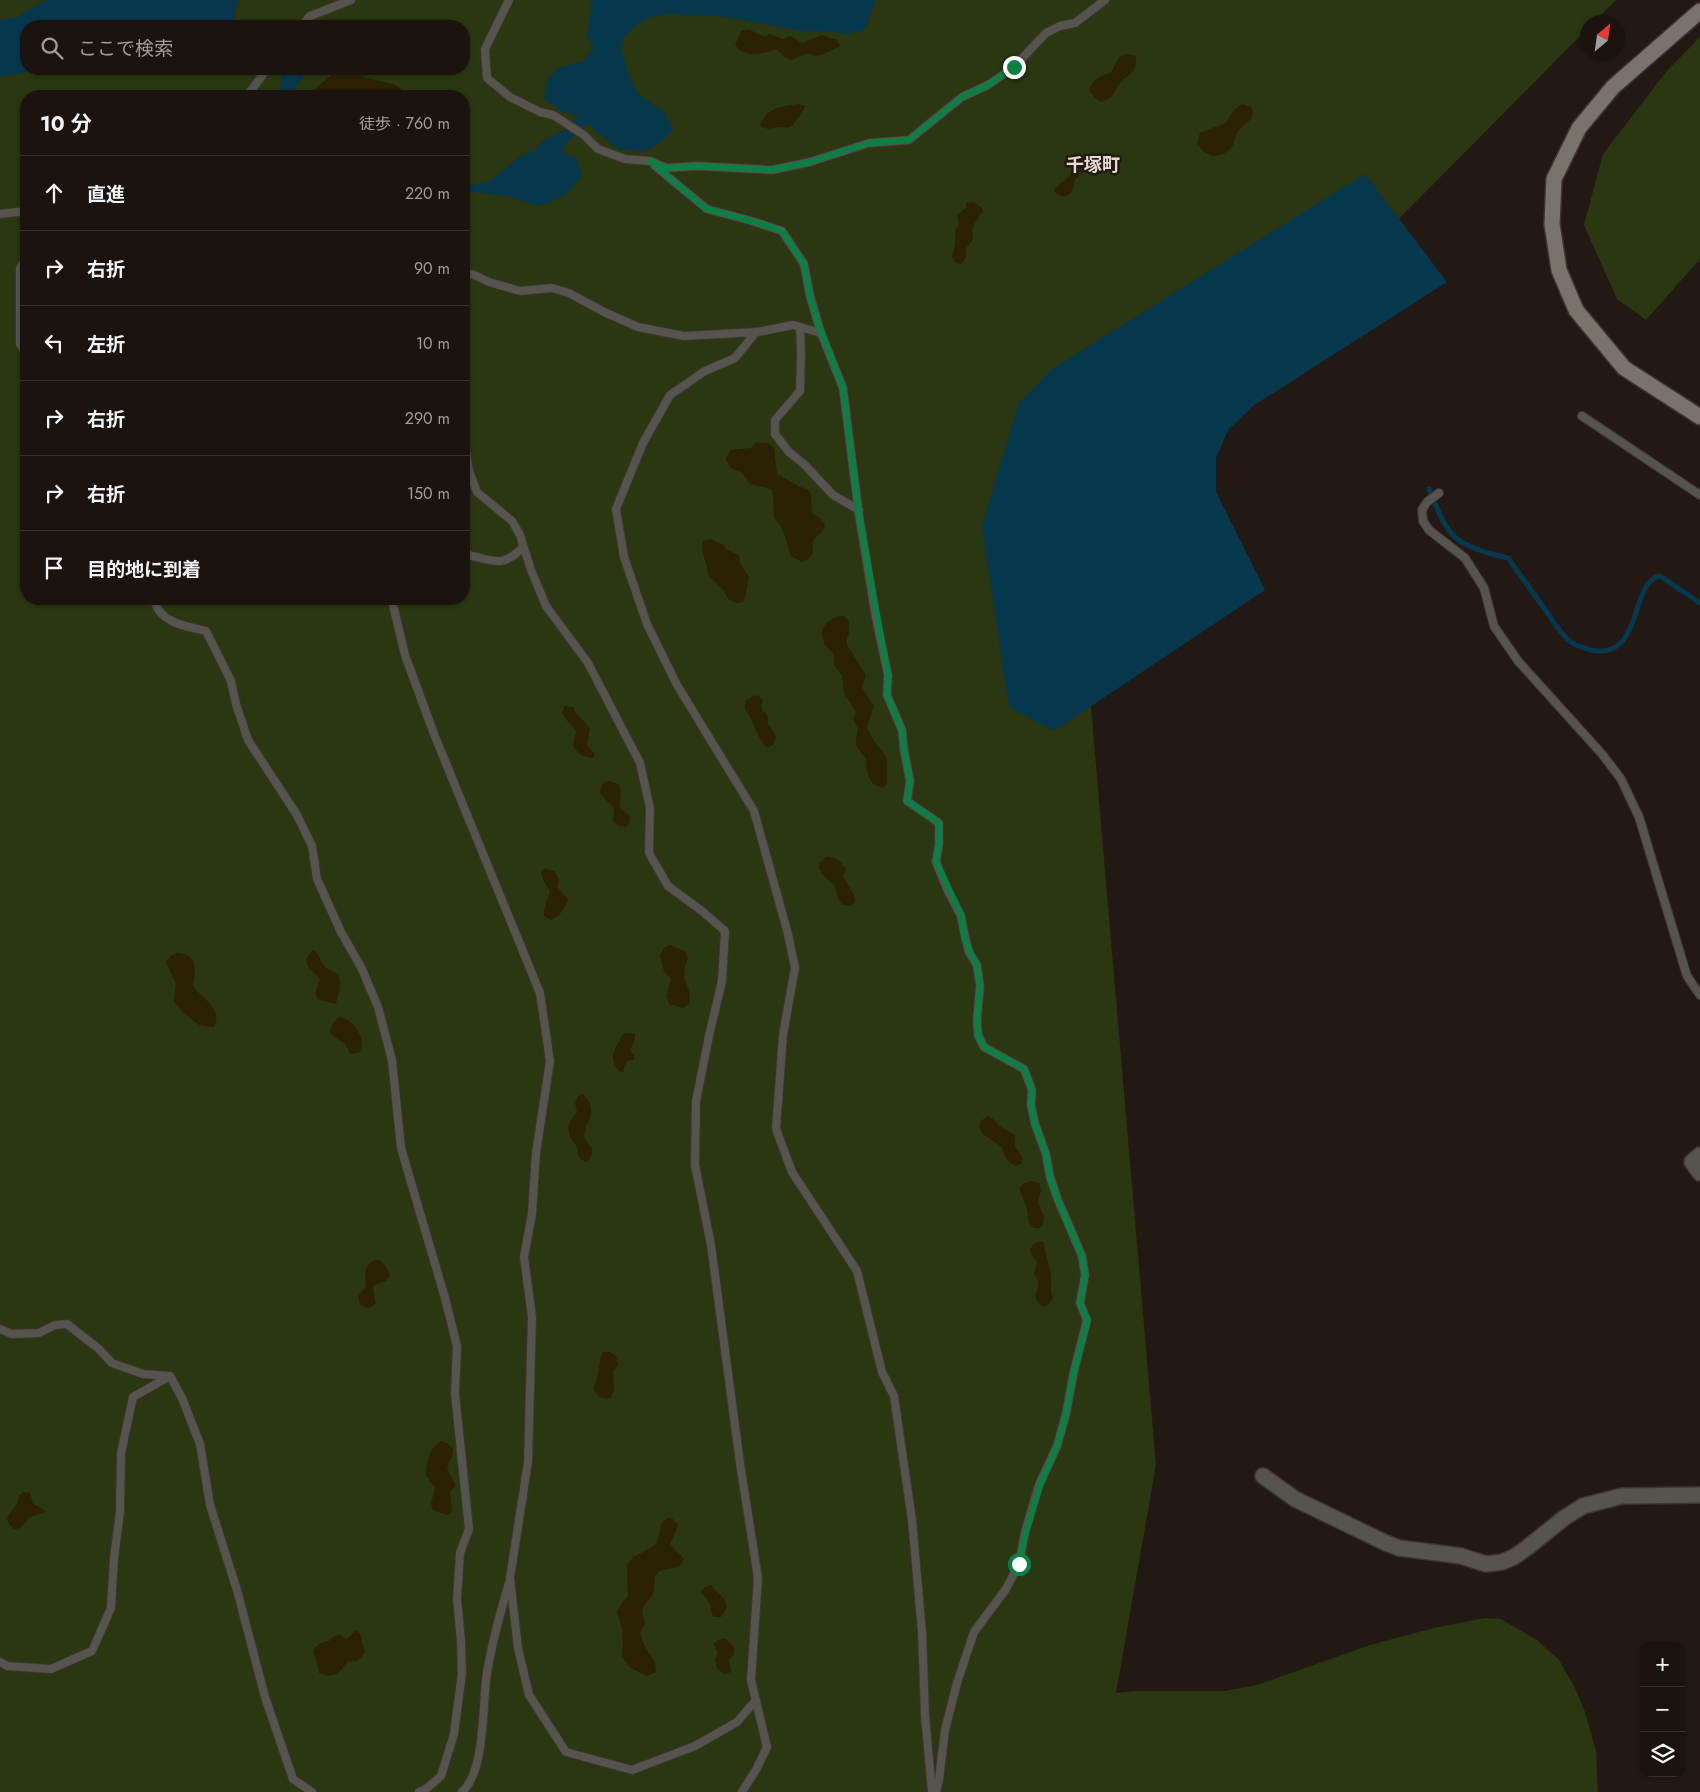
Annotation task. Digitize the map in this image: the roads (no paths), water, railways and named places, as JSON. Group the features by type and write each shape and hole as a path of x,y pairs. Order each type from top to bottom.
{"street":[{"path":"1700,11 1613,86 1579,128 1554,179 1552,224 1559,270 1576,310 1624,368 1700,417"},
{"path":"1700,1154 1692,1162 1700,1173"},
{"path":"1263,1476 1295,1498 1386,1543 1399,1548 1461,1556 1486,1564 1502,1562 1514,1556 1583,1506 1622,1496 1700,1495"}],"lane":[{"path":"307,20 310,16 351,0"},
{"path":"509,0 485,49 487,78 510,97 540,112 553,115 584,135 598,149 625,159 650,161 666,168 697,166 772,170 810,162 869,143 909,140 962,97 988,85 1014,67 1046,33 1060,26 1075,23 1105,0"},
{"path":"251,90 263,75"},
{"path":"650,161 706,209 782,231 804,264 810,296 821,333 843,388 859,510 876,618 888,675 887,695 902,730 910,781 907,801 939,823 939,844 936,862 962,916 964,937 977,965 980,986 977,1019 978,1035 984,1047 1024,1069 1032,1090 1031,1105 1035,1124 1046,1154 1050,1177 1082,1256 1085,1275 1080,1304 1088,1320 1074,1372 1066,1414 1057,1446 1040,1486 1026,1532 1019,1564 1006,1589 974,1632 956,1683 945,1730 936,1792"},
{"path":"0,214 20,212"},
{"path":"20,270 20,344"},
{"path":"470,274 488,282 520,291 552,288 570,293 604,312 638,326 684,336 756,332 793,325 821,333"},
{"path":"800,327 800,390 775,420 776,434 789,452 804,464 832,495 859,510"},
{"path":"756,332 735,358 706,371 670,395 643,443 616,510 624,557 648,624 677,685 754,811 788,934 795,968 783,1034 776,1129 792,1172 857,1271 882,1372 894,1396 912,1529 922,1632 925,1715 932,1792"},
{"path":"1582,416 1700,495"},
{"path":"470,474 477,492 512,521 520,535 546,606 588,663 640,763 650,808 649,854 668,886 702,911 726,932 722,981 696,1101 695,1165 711,1245 740,1462 758,1578 751,1680 767,1747 742,1792"},
{"path":"1439,493 1427,502 1422,510 1423,521 1430,530 1465,558 1484,588 1494,626 1518,661 1602,754 1621,779 1639,817 1687,976 1700,995"},
{"path":"470,555 499,562 514,557 524,547"},
{"path":"156,605 164,618 206,631 217,650 232,681 236,704 248,740 298,815 312,846 317,879 341,932 362,969 378,1007 392,1060 401,1148 445,1298 457,1346 455,1393 469,1529 460,1553 457,1599 462,1673 454,1734 441,1776 419,1792"},
{"path":"393,605 405,655 434,734 540,992 550,1061 536,1152 532,1214 524,1257 532,1317 528,1462 510,1578 495,1629 486,1675 479,1756 467,1788 462,1792"},
{"path":"0,1329 12,1334 39,1332 55,1325 67,1324 99,1349 112,1363 143,1374 170,1376"},
{"path":"0,1662 7,1666 51,1669 92,1650 110,1608 120,1512 121,1453 132,1397 170,1376"},
{"path":"170,1376 182,1398 200,1444 210,1505 237,1590 268,1706 294,1779 312,1792"},
{"path":"510,1578 518,1648 529,1695 566,1752 632,1770 695,1746 729,1727 737,1722 756,1700"}],"water":[{"path":"45,0 238,0 233,20 20,20 20,73 0,77 0,20 17,17"},
{"path":"592,0 875,0 867,26 863,30 847,34 828,31 803,31 718,16 668,14 651,17 636,25 624,37 621,47 628,73 637,93 664,112 673,130 661,142 646,151 617,149 587,123 567,142 563,152 576,157 582,175 569,192 549,203 536,206 508,196 470,192 470,183 482,184 490,181 516,159 524,154 535,151 545,140 560,133 578,116 560,111 544,98 548,78 560,67 584,61 593,48 587,36"},
{"path":"282,75 303,75 293,90 280,90"},
{"path":"1365,174 1447,282 1253,406 1228,430 1216,458 1216,492 1265,590 1054,731 1009,707 982,526 1019,403 1052,369"}],"waterway":[{"path":"1429,489 1440,515 1451,533 1462,542 1474,548 1508,558 1561,633 1578,646 1591,650 1608,650 1620,644 1628,633 1650,581 1660,576 1700,603"}],"district":[{"name":"千塚町","path":"1093,165"}]}
